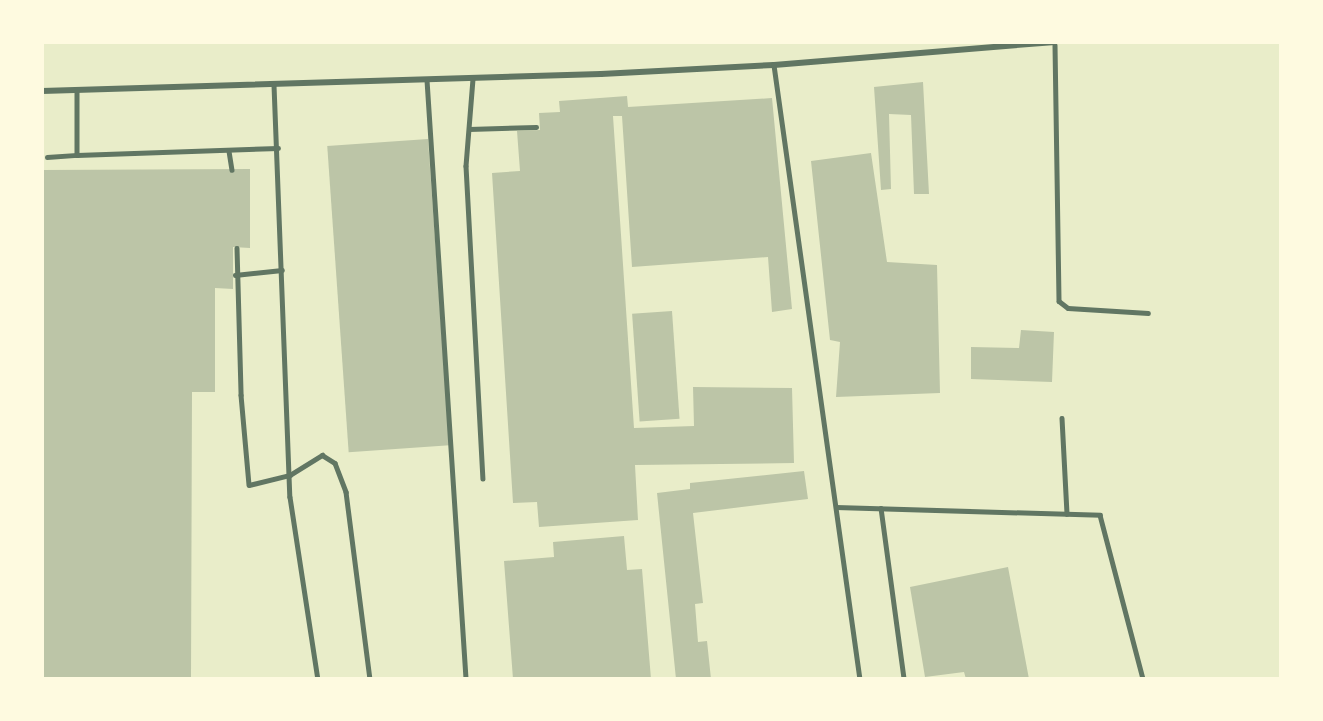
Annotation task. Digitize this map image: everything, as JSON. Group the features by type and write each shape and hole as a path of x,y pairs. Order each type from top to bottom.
{"street":[{"path":"42,91 473,79 774,65 1055,43"}],"lane":[{"path":"1055,43 1059,301 1068,308 1148,313"},
{"path":"774,65 860,679"},
{"path":"473,79 466,166 483,479"},
{"path":"427,80 466,679"},
{"path":"274,85 290,476 318,679"},
{"path":"77,90 77,155"},
{"path":"469,129 536,127"},
{"path":"47,157 278,148"},
{"path":"229,151 232,170"},
{"path":"237,248 235,274 249,485 290,476 322,455 335,462 346,492 370,679"},
{"path":"235,274 282,270"},
{"path":"1062,418 1067,514"},
{"path":"836,507 1100,515 1143,679"},
{"path":"881,508 904,679"}],"building":[{"path":"923,82 929,194 914,194 911,115 889,114 891,189 881,190 874,87"},
{"path":"627,96 628,107 772,98 792,309 772,312 768,257 632,267 622,116 613,116 634,428 694,426 693,387 792,388 794,463 635,465 638,520 539,527 537,502 513,503 492,173 520,171 517,131 540,130 539,113 560,112 559,101"},
{"path":"428,139 449,445 349,452 327,146"},
{"path":"871,153 887,262 937,265 940,393 836,397 840,342 830,340 811,161"},
{"path":"250,169 250,248 233,247 233,289 215,288 215,392 192,392 191,679 42,679 42,170"},
{"path":"672,311 680,419 640,422 632,314"},
{"path":"1021,330 1054,332 1052,382 971,379 971,347 1019,348"},
{"path":"804,471 808,499 693,513 703,603 695,604 698,642 707,641 711,679 676,679 657,493 690,489 690,483"},
{"path":"624,536 627,570 642,569 651,679 513,679 504,561 554,557 553,542"},
{"path":"1008,567 1029,679 966,679 964,672 925,677 910,587"}]}
